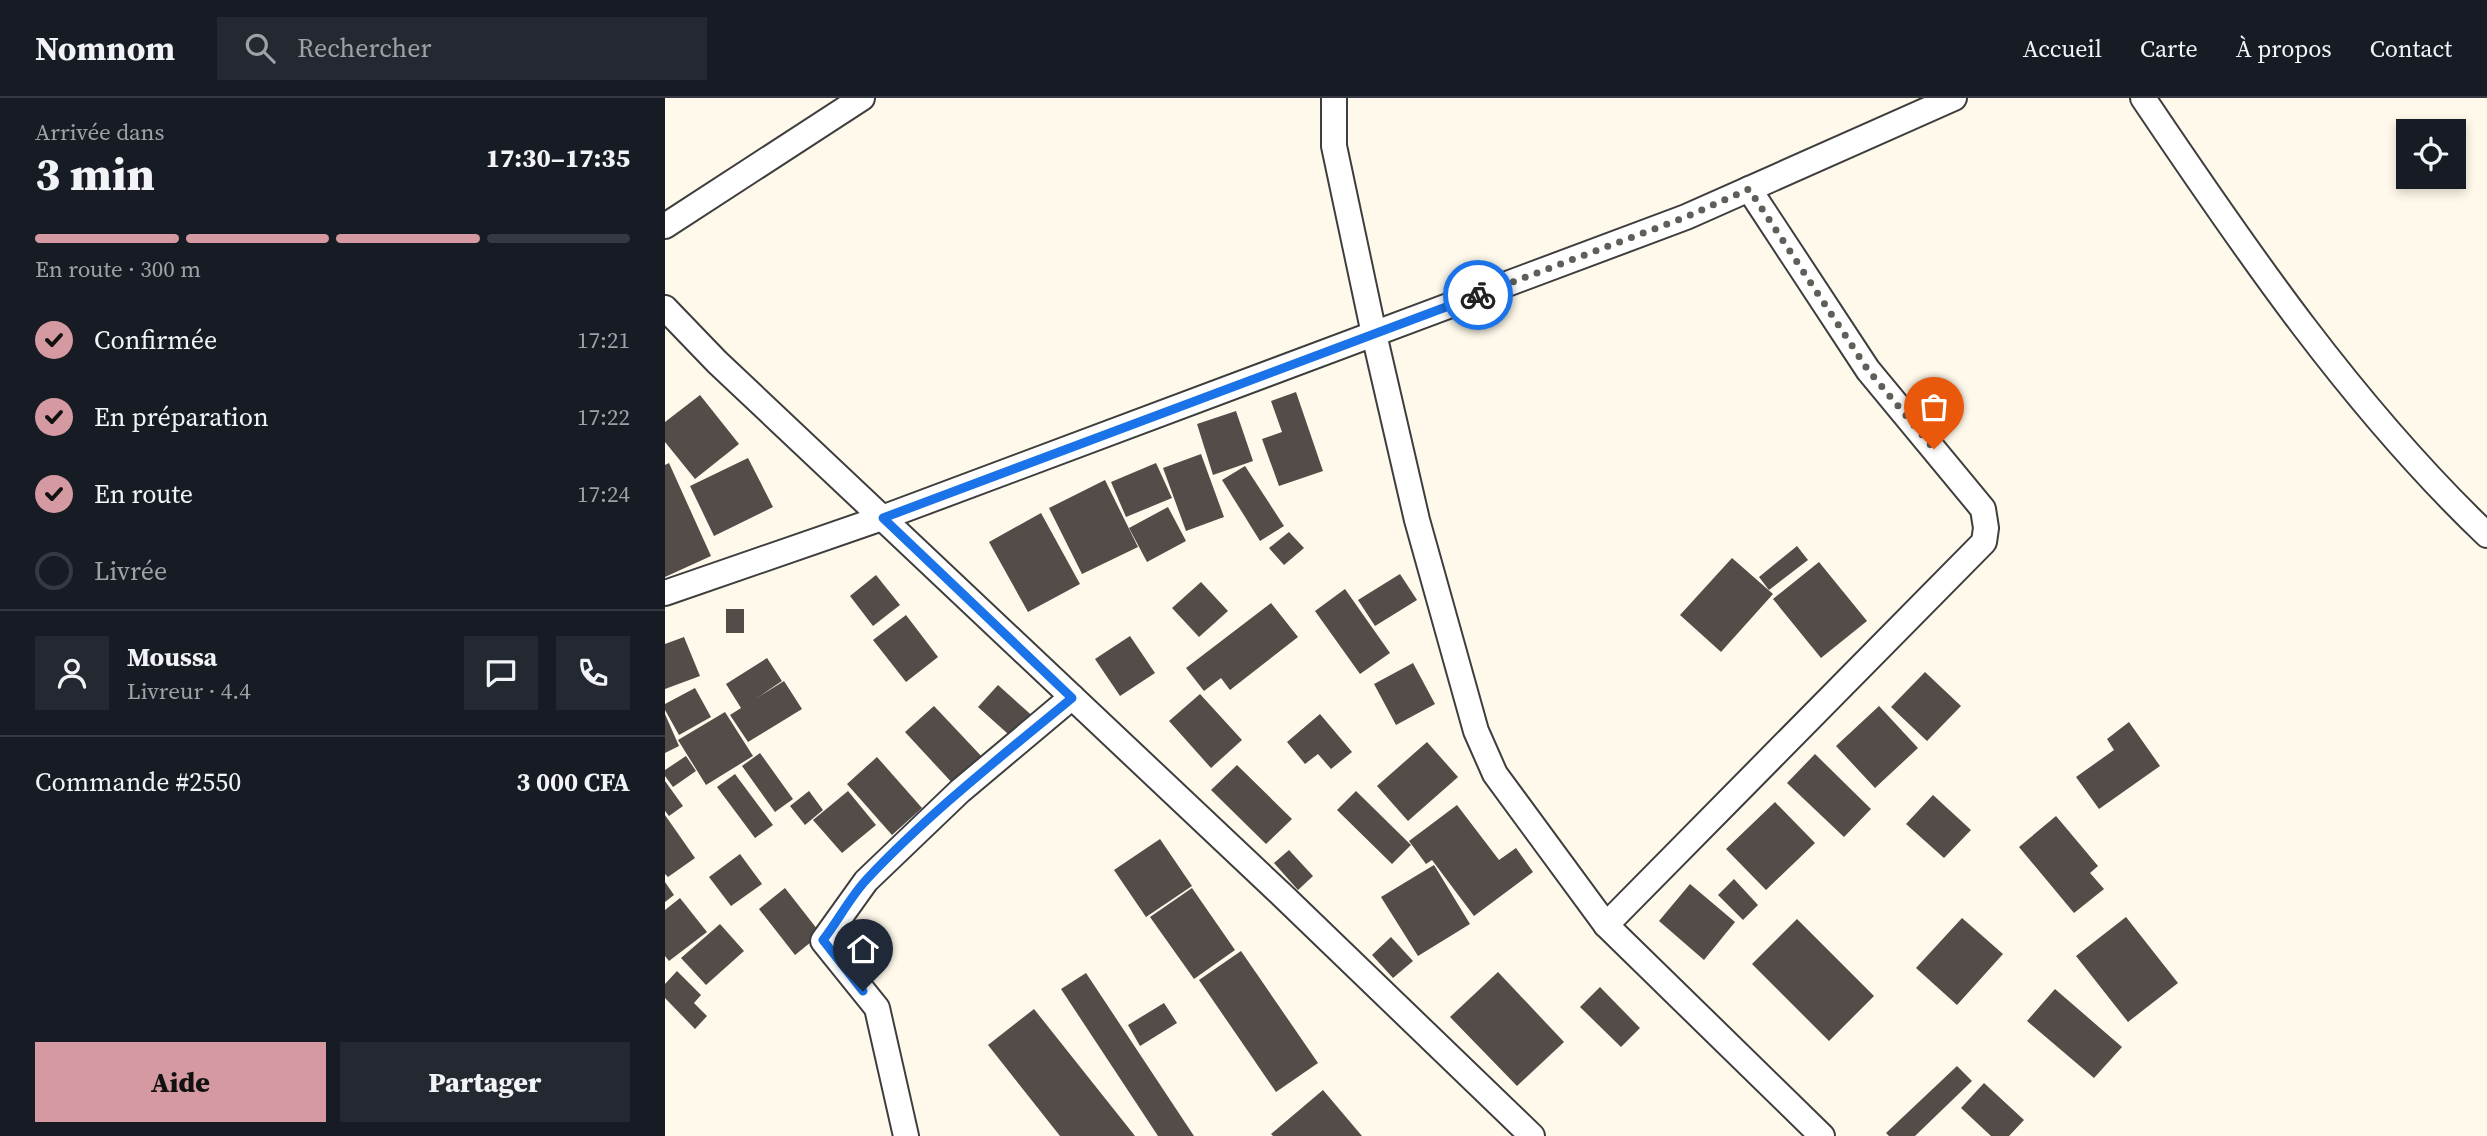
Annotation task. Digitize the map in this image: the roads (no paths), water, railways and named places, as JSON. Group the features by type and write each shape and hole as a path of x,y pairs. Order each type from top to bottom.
{"street":[{"path":"665,226 862,98"},
{"path":"1334,98 1334,146 1417,520 1476,731 1495,774 1606,925 1822,1136"},
{"path":"665,593 883,518 1686,217 1954,98"},
{"path":"2143,98 2225,219 2375,418 2487,535"},
{"path":"1606,925 1984,542 1986,528 1983,509 1868,370 1749,189"},
{"path":"665,308 717,362 1281,894 1532,1136"},
{"path":"906,1136 877,1008 823,940 866,881 960,791 1072,698"}]}
